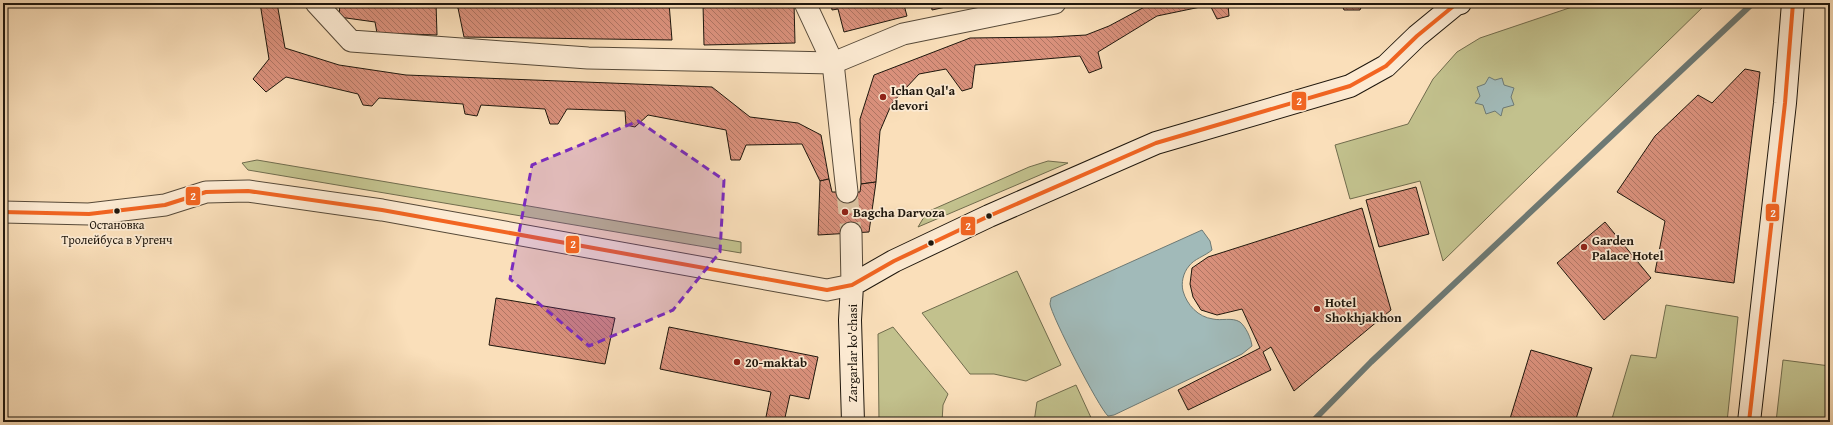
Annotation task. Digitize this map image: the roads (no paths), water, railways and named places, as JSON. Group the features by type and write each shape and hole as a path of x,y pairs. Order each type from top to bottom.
{"main road":[{"path":"852,285 894,261 989,216 1156,143 1350,86 1386,66 1417,36 1457,3"},
{"path":"1749,422 1785,103 1793,3"},
{"name":"Zargarlar ko'chasi","path":"852,285 850,320 853,422"}],"street":[{"path":"316,3 351,41 588,58 833,63 903,34 1055,3"},
{"path":"806,3 833,63 847,192"},
{"path":"3,212 89,214 165,205 206,192 248,190 382,210 827,290 852,285 851,233"}],"water":[{"path":"1489,77 1495,80 1502,78 1504,85 1514,88 1511,97 1514,105 1503,108 1501,116 1495,111 1486,114 1483,105 1475,103 1480,96 1477,87 1485,84"},
{"path":"1202,230 1210,241 1212,250 1194,261 1184,275 1182,288 1187,301 1194,310 1208,318 1234,320 1240,322 1248,333 1252,346 1242,354 1114,415 1108,416 1095,397 1066,342 1052,312 1050,304 1051,298"}],"waterway":[{"path":"1312,422 1371,362 1753,3"}],"tunnel":[{"path":"847,192 851,233"}],"place":[{"name":"Ichan Qal'a devori","path":"883,97"},
{"name":"Остановка Тролейбуса в Ургенч","path":"117,211"},
{"name":"Bagcha Darvoza","path":"845,212"},
{"name":"Garden Palace Hotel","path":"1584,247"},
{"name":"Hotel Shokhjakhon","path":"1317,309"},
{"name":"20-maktab","path":"737,362"}]}
